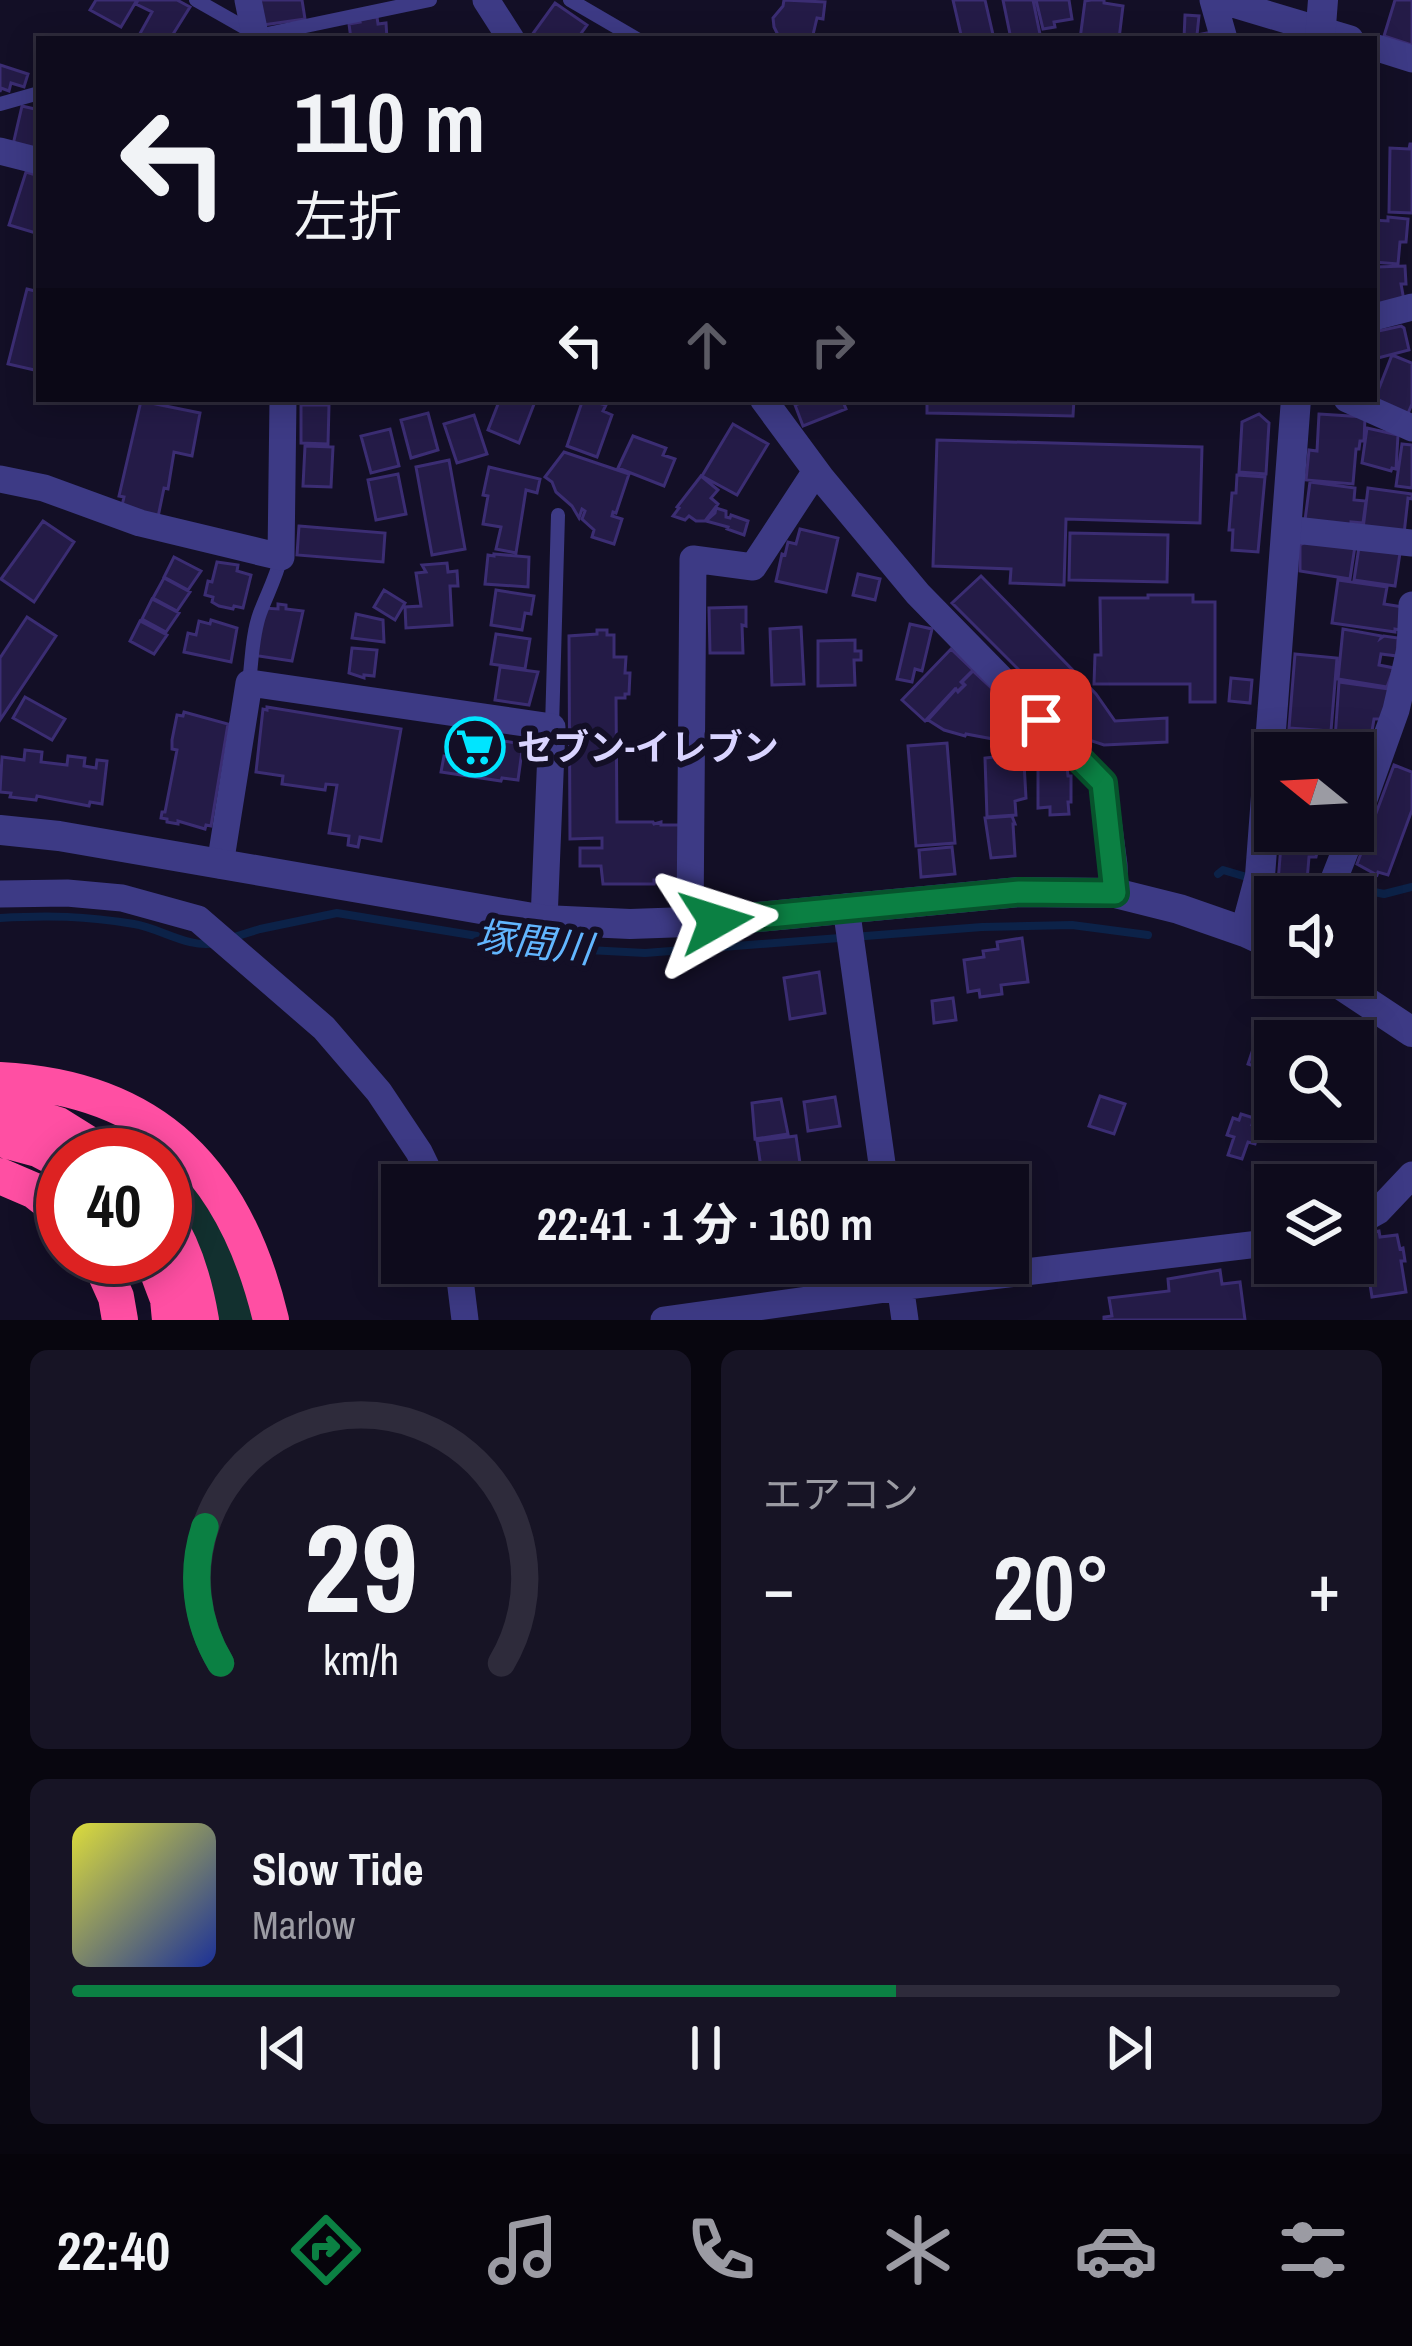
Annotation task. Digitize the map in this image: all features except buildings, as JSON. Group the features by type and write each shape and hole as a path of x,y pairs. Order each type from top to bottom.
{"highway":[{"path":"0,1080 66,1088 102,1099 172,1140 200,1167 245,1235 271,1320"},
{"path":"0,1107 63,1128"},
{"path":"0,1139 36,1148"},
{"path":"0,1176 36,1191"},
{"path":"110,1284 120,1320"},
{"path":"162,1284 170,1320"},
{"path":"192,1284 201,1320"}],"street":[{"path":"248,0 252,36"},
{"path":"486,0 509,36"},
{"path":"1223,36 1216,0 1328,27"},
{"path":"1377,48 1412,59"},
{"path":"0,151 36,160"},
{"path":"1377,316 1412,307"},
{"path":"0,479 44,488 140,523 281,557 283,402"},
{"path":"765,402 918,594 1103,783 1115,893"},
{"path":"1245,932 1258,882 1296,402"},
{"path":"1354,402 1412,428"},
{"path":"690,922 693,559 753,567 816,471"},
{"path":"1286,529 1412,543"},
{"path":"1374,772 1396,710 1410,649 1412,605"},
{"path":"220,865 249,682 552,728 544,920"},
{"path":"0,830 59,836 544,920 848,929 1019,892 1115,893 1179,909 1254,936"},
{"path":"0,894 67,892 122,898 198,919 324,1028 380,1093 425,1164"},
{"path":"848,929 882,1164"},
{"path":"1358,996 1412,1031"},
{"path":"1374,1212 1412,1174"},
{"path":"1029,1264 1254,1244"},
{"path":"461,1284 465,1320"},
{"path":"664,1320 851,1284"},
{"path":"899,1284 905,1320"}],"lane":[{"path":"196,0 250,36"},
{"path":"257,36 430,0"},
{"path":"570,0 632,36"},
{"path":"0,104 36,94"},
{"path":"552,728 558,515"},
{"path":"249,682 255,630 281,557"}],"green space":[{"path":"192,1186 231,1242 254,1320 216,1320 192,1244"}],"waterway":[{"name":"塚間川","path":"1218,874 1223,870 1250,878"},
{"name":"塚間川","path":"1374,892 1412,887"},
{"name":"塚間川","path":"231,938 337,913 550,948 645,953 982,927 1072,925 1148,935"},
{"name":"塚間川","path":"0,918 100,919 144,926 185,941 216,943"}],"place":[{"name":"セブン-イレブン","path":"475,747"}],"route":[{"path":"716,921 1019,892 1115,893 1103,783 1041,720"}]}
